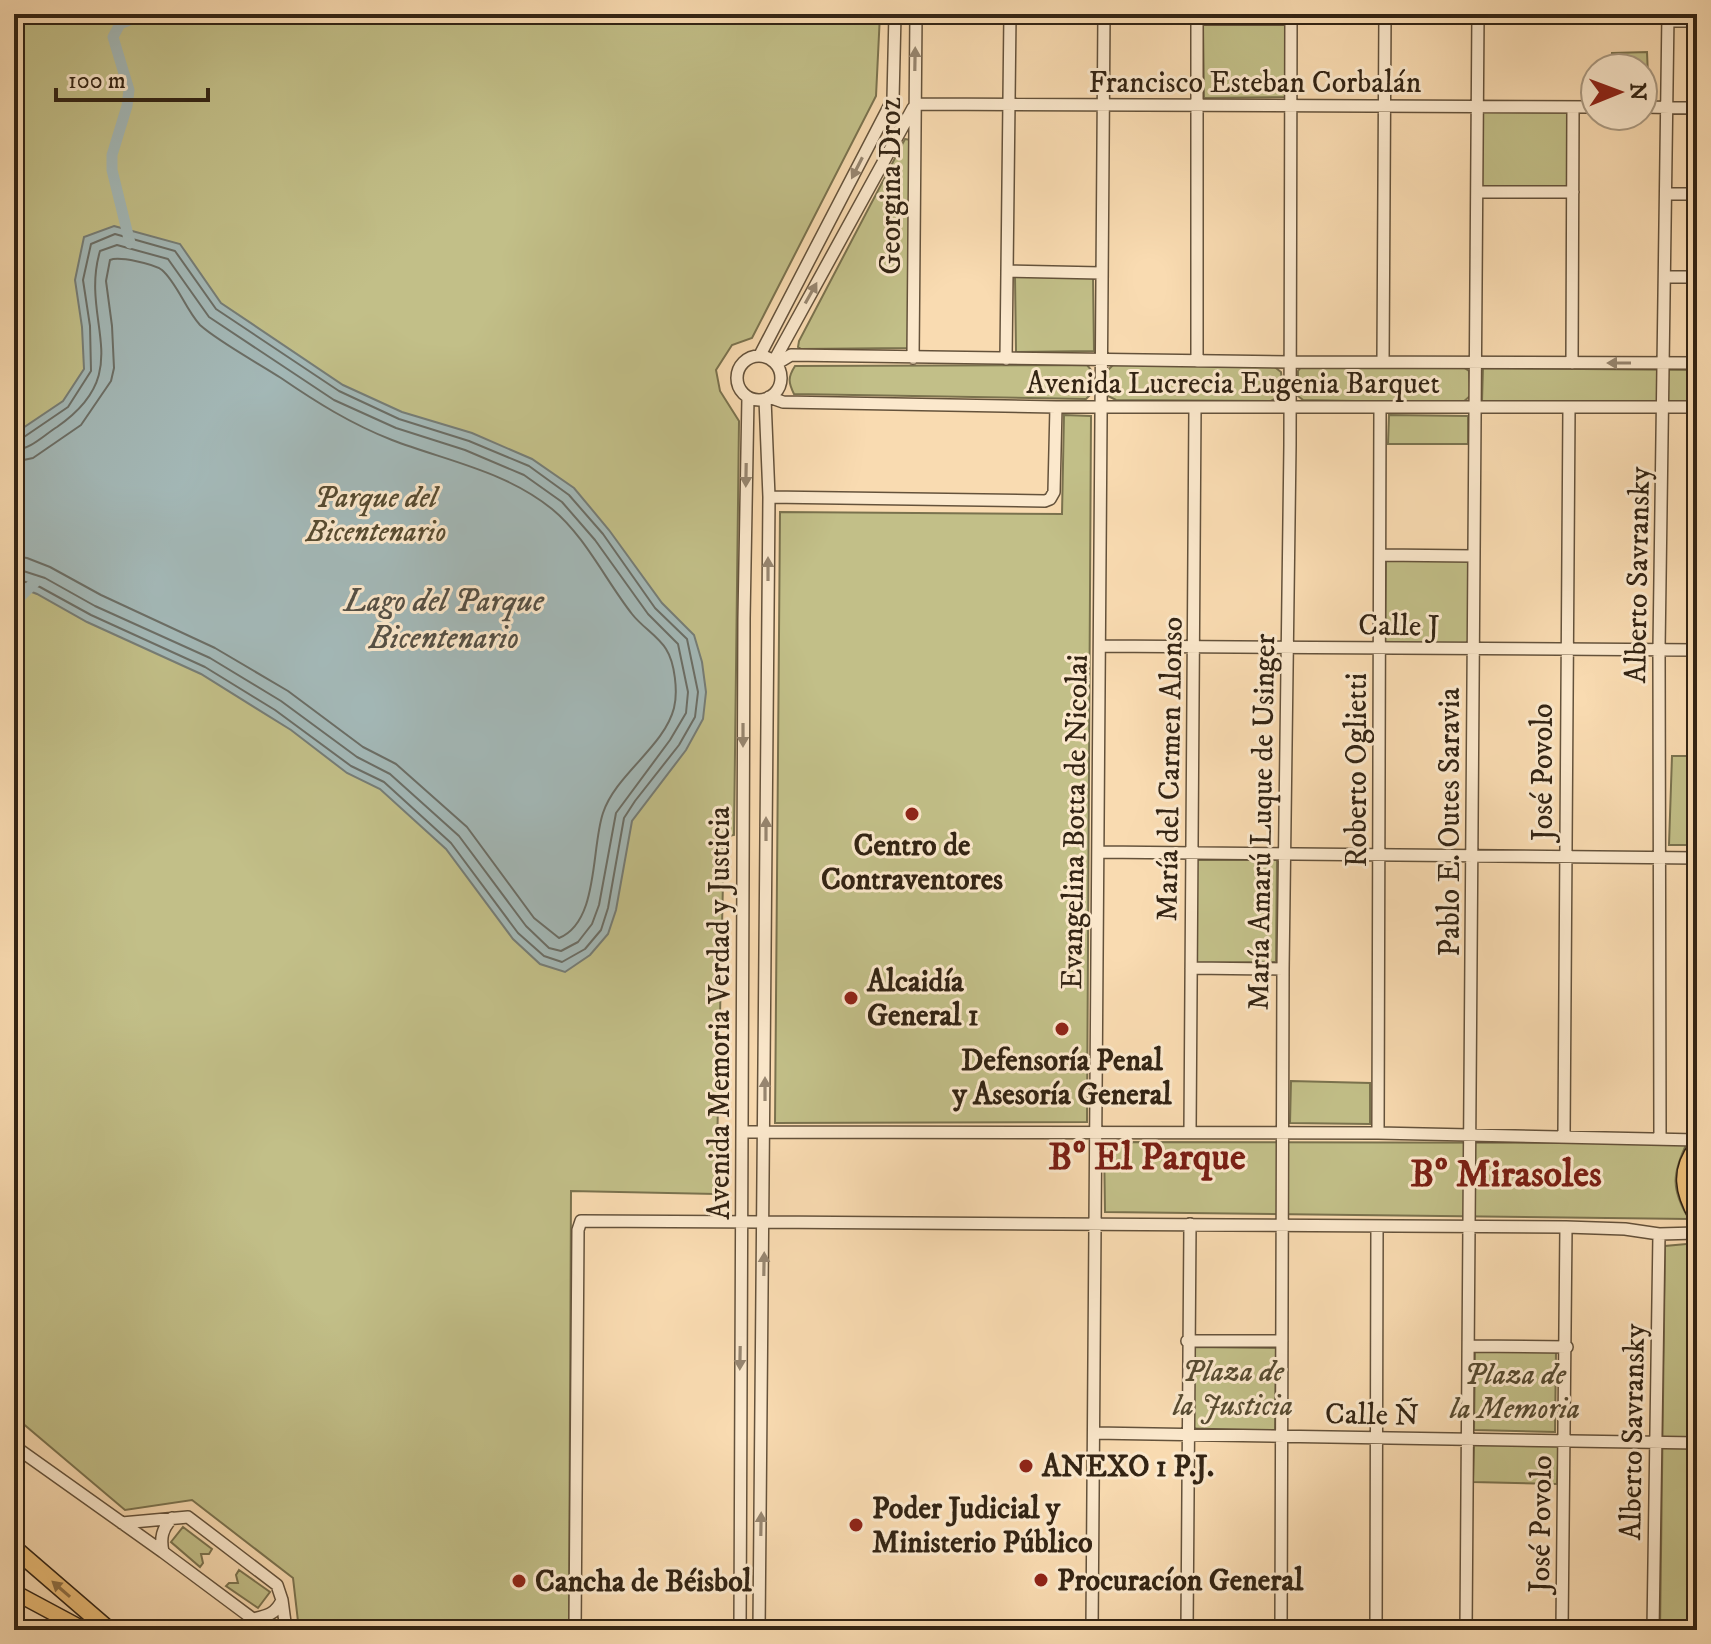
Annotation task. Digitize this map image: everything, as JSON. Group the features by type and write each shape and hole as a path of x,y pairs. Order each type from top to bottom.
{"highway":[{"path":"14,1548 109,1630"}],"main road":[{"path":"1697,1143 1685,1167 1683,1181 1685,1194 1697,1218"},
{"path":"14,1592 85,1630"},
{"path":"14,1625 24,1630"}],"street":[{"name":"Georgina Droz","path":"893,99 895,14"},
{"name":"Georgina Droz","path":"913,358 916,14"},
{"path":"1006,359 1010,14"},
{"name":"Evangelina Botta de Nicolai","path":"1092,1630 1093,1131 1104,14"},
{"path":"1383,362 1385,14"},
{"name":"Pablo E. Outes Saravia","path":"1466,1630 1478,14"},
{"path":"1197,361 1197,16 1291,17"},
{"name":"María Amarú Luque de Usinger","path":"1281,1630 1291,17"},
{"path":"1668,18 1697,21"},
{"name":"Alberto Savransky","path":"1660,1138 1659,649 1668,18"},
{"name":"Avenida Memoria Verdad y Justicia","path":"740,1630 744,619 748,397 738,386 738,371 746,359 760,355 893,99"},
{"name":"Avenida Memoria Verdad y Justicia","path":"759,1630 765,1132 767,398 781,382 781,373 775,362 915,104"},
{"name":"Francisco Esteban Corbalán","path":"915,104 1579,107"},
{"path":"1572,363 1573,107"},
{"path":"1659,108 1697,108"},
{"path":"1477,192 1573,192"},
{"path":"1666,194 1697,194"},
{"path":"1008,271 1101,273"},
{"path":"1665,277 1697,277"},
{"path":"760,355 775,362"},
{"name":"Avenida Lucrecia Eugenia Barquet","path":"775,362 791,355 1100,361 1697,363"},
{"path":"748,397 767,398"},
{"name":"Avenida Lucrecia Eugenia Barquet","path":"767,398 783,402 1056,407 1697,407"},
{"path":"769,497 1045,501 1054,492 1056,407"},
{"name":"María del Carmen Alonso","path":"1190,1132 1195,407"},
{"name":"Roberto Oglietti","path":"1378,1133 1380,408"},
{"name":"José Povolo","path":"1564,1135 1569,408"},
{"path":"1380,555 1473,556"},
{"name":"Calle J","path":"1100,646 1697,650"},
{"path":"1098,852 1697,858"},
{"path":"1191,968 1283,969"},
{"path":"742,1132 1564,1135 1660,1138 1697,1143"},
{"path":"575,1630 578,1230 581,1221 1566,1227 1625,1229 1659,1234 1697,1233"},
{"path":"1187,1630 1190,1224"},
{"path":"1376,1630 1377,1226"},
{"name":"José Povolo","path":"1562,1630 1566,1227"},
{"name":"Alberto Savransky","path":"1653,1630 1659,1234"},
{"path":"1187,1341 1282,1341"},
{"path":"1469,1346 1567,1347"},
{"name":"Calle Ñ","path":"1094,1433 1697,1443"},
{"path":"14,1446 267,1630"},
{"path":"122,1523 188,1517 277,1585 286,1630"},
{"path":"163,1552 162,1535 172,1518"},
{"path":"253,1619 273,1614 282,1600"}],"green space":[{"name":"Parque del Bicentenario","path":"14,14 880,14 876,96 752,338 732,345 716,370 720,391 739,421 734,835 724,837 716,1194 571,1191 569,1630 299,1630 293,1578 192,1500 125,1510 14,1416"},
{"path":"1287,24 1288,97 1204,98 1203,25"},
{"path":"1478,106 1573,107 1573,192 1477,192"},
{"path":"905,139 911,140 908,348 801,349 798,347 799,341"},
{"path":"1093,276 1094,351 1016,352 1015,277"},
{"path":"1114,364 1272,365 1281,372 1282,385 1271,401 1116,400 1108,396 1107,371"},
{"path":"1087,365 1092,371 1092,393 1086,399 794,394 790,380 795,366"},
{"path":"1302,366 1463,367 1469,371 1470,396 1462,403 1303,400 1298,396 1298,371"},
{"path":"1483,368 1697,370 1697,401 1482,401"},
{"path":"1064,415 1091,416 1087,1122 775,1123 780,512 1062,514"},
{"path":"1389,415 1468,416 1468,444 1388,444"},
{"path":"1386,559 1469,560 1468,646 1385,645"},
{"path":"1672,756 1697,756 1697,845 1669,845"},
{"path":"1197,860 1277,860 1276,962 1197,963"},
{"path":"1291,1081 1370,1083 1370,1124 1290,1123"},
{"path":"1104,1142 1687,1143 1678,1164 1676,1181 1679,1199 1689,1219 1105,1212"},
{"path":"1697,1243 1697,1630 1660,1630 1665,1246"},
{"name":"Plaza de la Justicia","path":"1192,1347 1276,1348 1275,1430 1191,1430"},
{"name":"Plaza de la Memoria","path":"1475,1350 1556,1352 1555,1432 1474,1430"},
{"path":"1474,1444 1559,1446 1557,1484 1473,1482"},
{"path":"183,1527 212,1549 209,1554 201,1554 203,1563 200,1567 171,1542"},
{"path":"239,1570 270,1592 258,1608 226,1586 238,1583 236,1575"}],"water":[{"name":"Lago del Parque Bicentenario","path":"114,226 180,244 221,303 343,385 402,412 472,433 532,459 574,488 662,603 694,635 706,692 703,719 686,750 632,821 616,910 608,934 590,955 565,972 540,964 513,939 446,849 380,789 347,773 291,730 201,674 14,585 14,434 63,401 84,369 75,280 84,237"}],"waterway":[{"path":"130,243 112,170 112,155 129,90 113,37 120,24 145,14"},
{"path":"14,603 35,582"}],"place":[{"name":"Centro de Contraventores","path":"912,814"},
{"name":"Alcaidía General 1","path":"851,998"},
{"name":"Defensoría Penal y Asesoría General","path":"1062,1029"},
{"name":"ANEXO 1 P.J.","path":"1026,1466"},
{"name":"Poder Judicial y Ministerio Público","path":"856,1525"},
{"name":"Procuracíon General","path":"1041,1580"},
{"name":"Cancha de Béisbol","path":"519,1581"}],"district":[{"name":"Bº El Parque","path":"1147,1156"},
{"name":"Bº Mirasoles","path":"1506,1173"}]}
